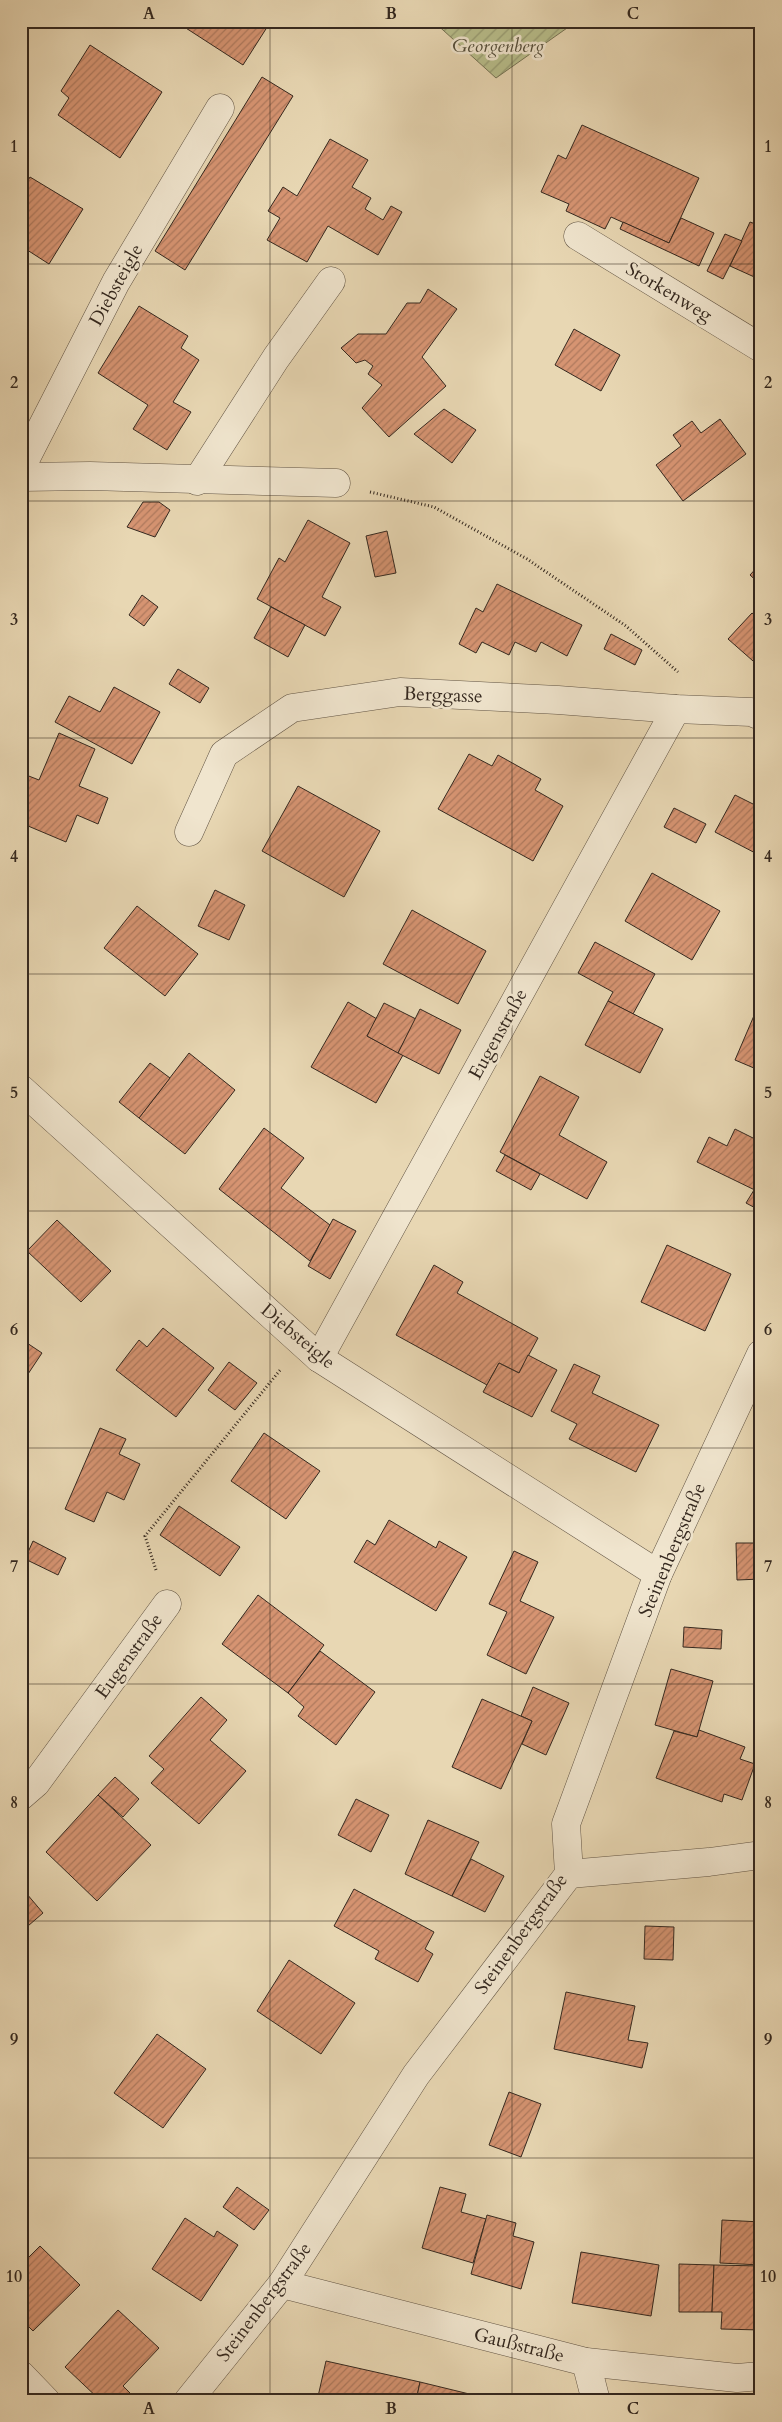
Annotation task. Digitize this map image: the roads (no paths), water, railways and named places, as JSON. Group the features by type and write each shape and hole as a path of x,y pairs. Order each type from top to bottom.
{"street":[{"name":"Diebsteigle","path":"21,468 116,282 220,108"},
{"name":"Storkenweg","path":"578,236 761,348"},
{"path":"197,481 276,358 331,281"},
{"path":"21,477 90,476 197,481 336,483"},
{"name":"Berggasse","path":"189,832 224,754 292,708 400,692 751,712 761,716"},
{"name":"Eugenstraße","path":"319,1358 676,709"},
{"name":"Diebsteigle","path":"21,1089 319,1358 658,1574"},
{"name":"Steinenbergstraße","path":"188,2401 282,2284 416,2075 568,1874 566,1824 658,1574 761,1354"},
{"name":"Eugenstraße","path":"21,1796 36,1783 167,1604"},
{"path":"568,1874 709,1862 761,1854"},
{"name":"Gaußstraße","path":"282,2284 586,2362 737,2378 761,2376"},
{"path":"586,2362 596,2401"},
{"path":"21,2376 46,2401"}],"park label":[{"name":"Georgenberg","path":"498,46"}]}
